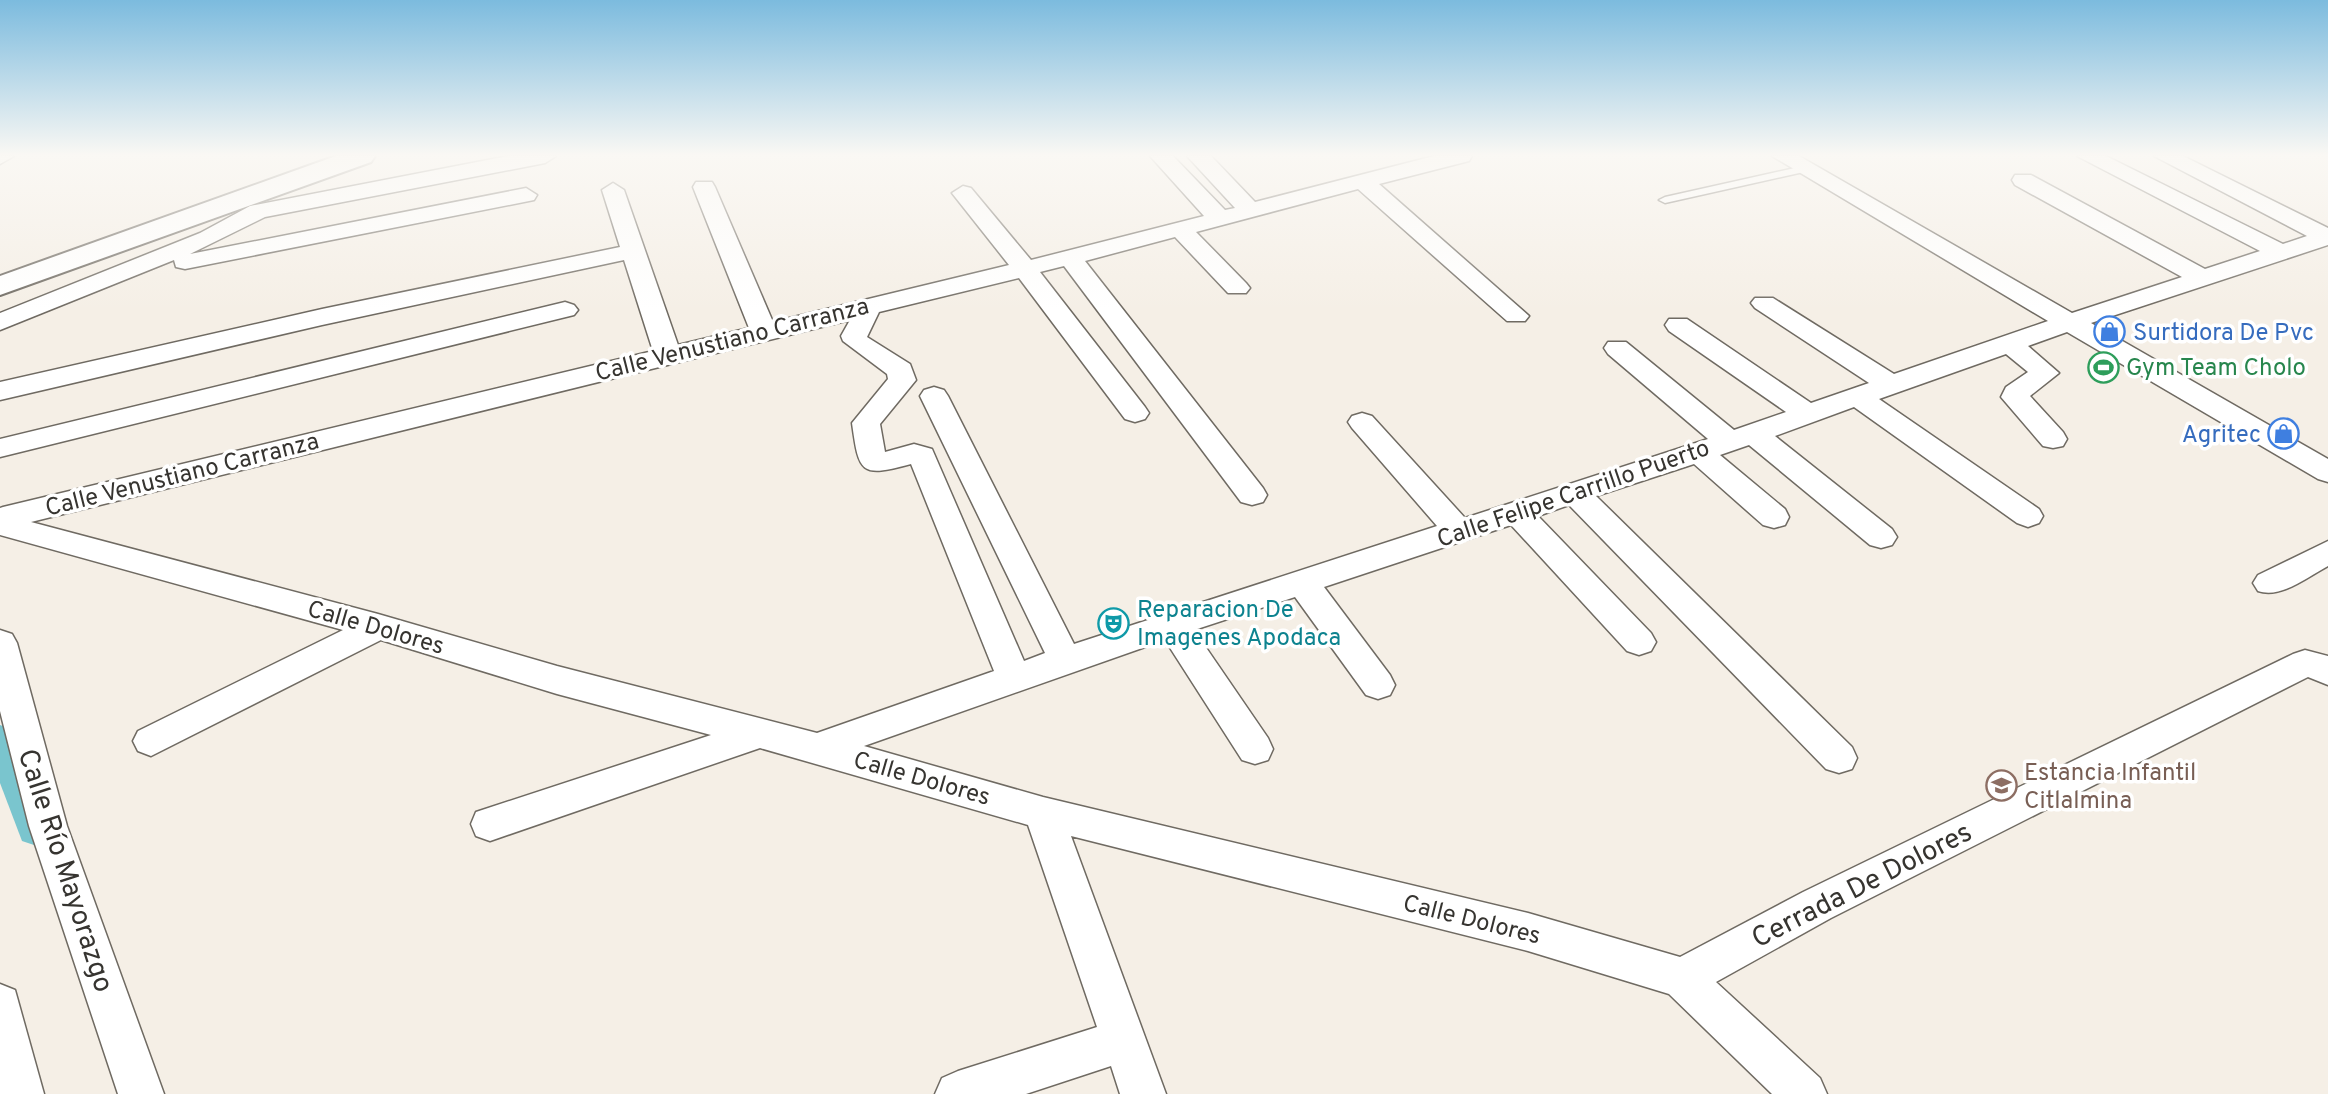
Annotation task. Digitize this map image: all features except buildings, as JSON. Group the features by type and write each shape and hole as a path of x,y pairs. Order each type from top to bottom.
{"main road":[{"path":"0,286 242,207"}],"street":[{"path":"0,322 208,238 246,207"},
{"path":"104,278 465,207"},
{"path":"619,207 668,355"},
{"path":"712,207 763,330"},
{"path":"974,207 1026,268 1135,413"},
{"path":"1209,207 1220,219"},
{"path":"1247,207 1252,212"},
{"name":"Calle Venustiano Carranza","path":"1,517 1271,207"},
{"path":"1391,207 1516,316"},
{"path":"1870,207 2328,472"},
{"path":"2073,207 2203,278"},
{"path":"2154,207 2255,261"},
{"path":"2190,207 2280,252"},
{"path":"2268,207 2328,237"},
{"path":"1181,230 1237,288"},
{"name":"Calle Felipe Carrillo Puerto","path":"817,748 1014,677 1517,512 1858,397 2009,342 2328,237"},
{"path":"0,391 349,311 633,251"},
{"path":"1070,257 1252,495"},
{"path":"1764,303 1890,384"},
{"path":"870,305 854,336 856,341 901,370 903,376 866,423 872,459 878,463 914,454 922,456 1014,677"},
{"path":"0,448 565,310"},
{"path":"1678,325 1808,414"},
{"path":"2009,342 2045,372 2043,377 2016,393 2015,397 2053,439"},
{"path":"1617,348 1726,441 1881,537"},
{"path":"934,396 1065,660"},
{"path":"1858,397 2028,516"},
{"path":"1362,422 1460,531"},
{"path":"1726,441 1774,517"},
{"path":"1574,492 1839,758"},
{"path":"1517,512 1639,642"},
{"name":"Calle Dolores","path":"1,517 557,680 817,748 1043,814 1528,932 1682,978 1804,1094"},
{"path":"2269,583 2328,552"},
{"path":"1302,582 1378,685"},
{"path":"1172,625 1255,749"},
{"path":"151,741 378,627"},
{"name":"Calle Río Mayorazgo","path":"0,643 48,826 141,1094"},
{"name":"Cerrada De Dolores","path":"1682,978 1817,905 2316,668"},
{"path":"490,824 760,733"},
{"path":"1043,814 1143,1094"},
{"path":"2,1025 21,1094"},
{"path":"958,1094 1124,1040"}],"waterway":[{"path":"0,738 34,830"}],"place":[{"name":"Surtidora De Pvc","path":"2110,332"},
{"name":"Gym Team Cholo","path":"2103,367"},
{"name":"Agritec","path":"2284,434"},
{"name":"Reparacion De Imagenes Apodaca","path":"1114,623"},
{"name":"Estancia Infantil Citlalmina","path":"2001,786"}]}
